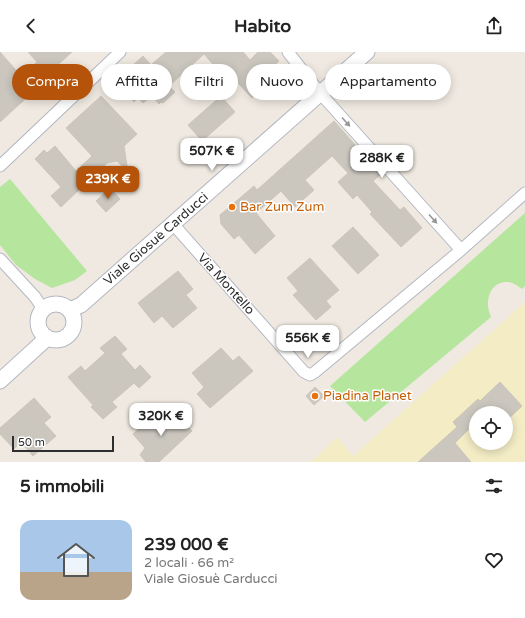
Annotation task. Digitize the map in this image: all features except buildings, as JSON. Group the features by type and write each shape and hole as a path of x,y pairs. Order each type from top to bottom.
{"street":[{"path":"0,166 120,52"},
{"path":"288,52 320,93 461,250 525,193"},
{"name":"Viale Giosuè Carducci","path":"70,310 82,305 367,52"},
{"name":"Via Montello","path":"173,224 304,372 310,375 461,250"},
{"path":"0,259 35,297 43,309"},
{"path":"57,304 70,310 74,322 70,334 59,340 47,338 39,330 38,324 40,313 43,309 50,305 57,304"},
{"path":"0,381 47,338"}],"green space":[{"path":"10,179 87,271 75,280 52,288 35,279 16,265 0,245 0,187"},
{"path":"525,213 525,286 522,289 514,283 508,282 496,285 492,289 488,300 491,317 365,422 330,386"}],"sand":[{"path":"525,302 525,462 311,462 337,437 353,456"}],"place":[{"name":"Bar Zum Zum","path":"232,207"},
{"name":"Piadina Planet","path":"315,396"}]}
